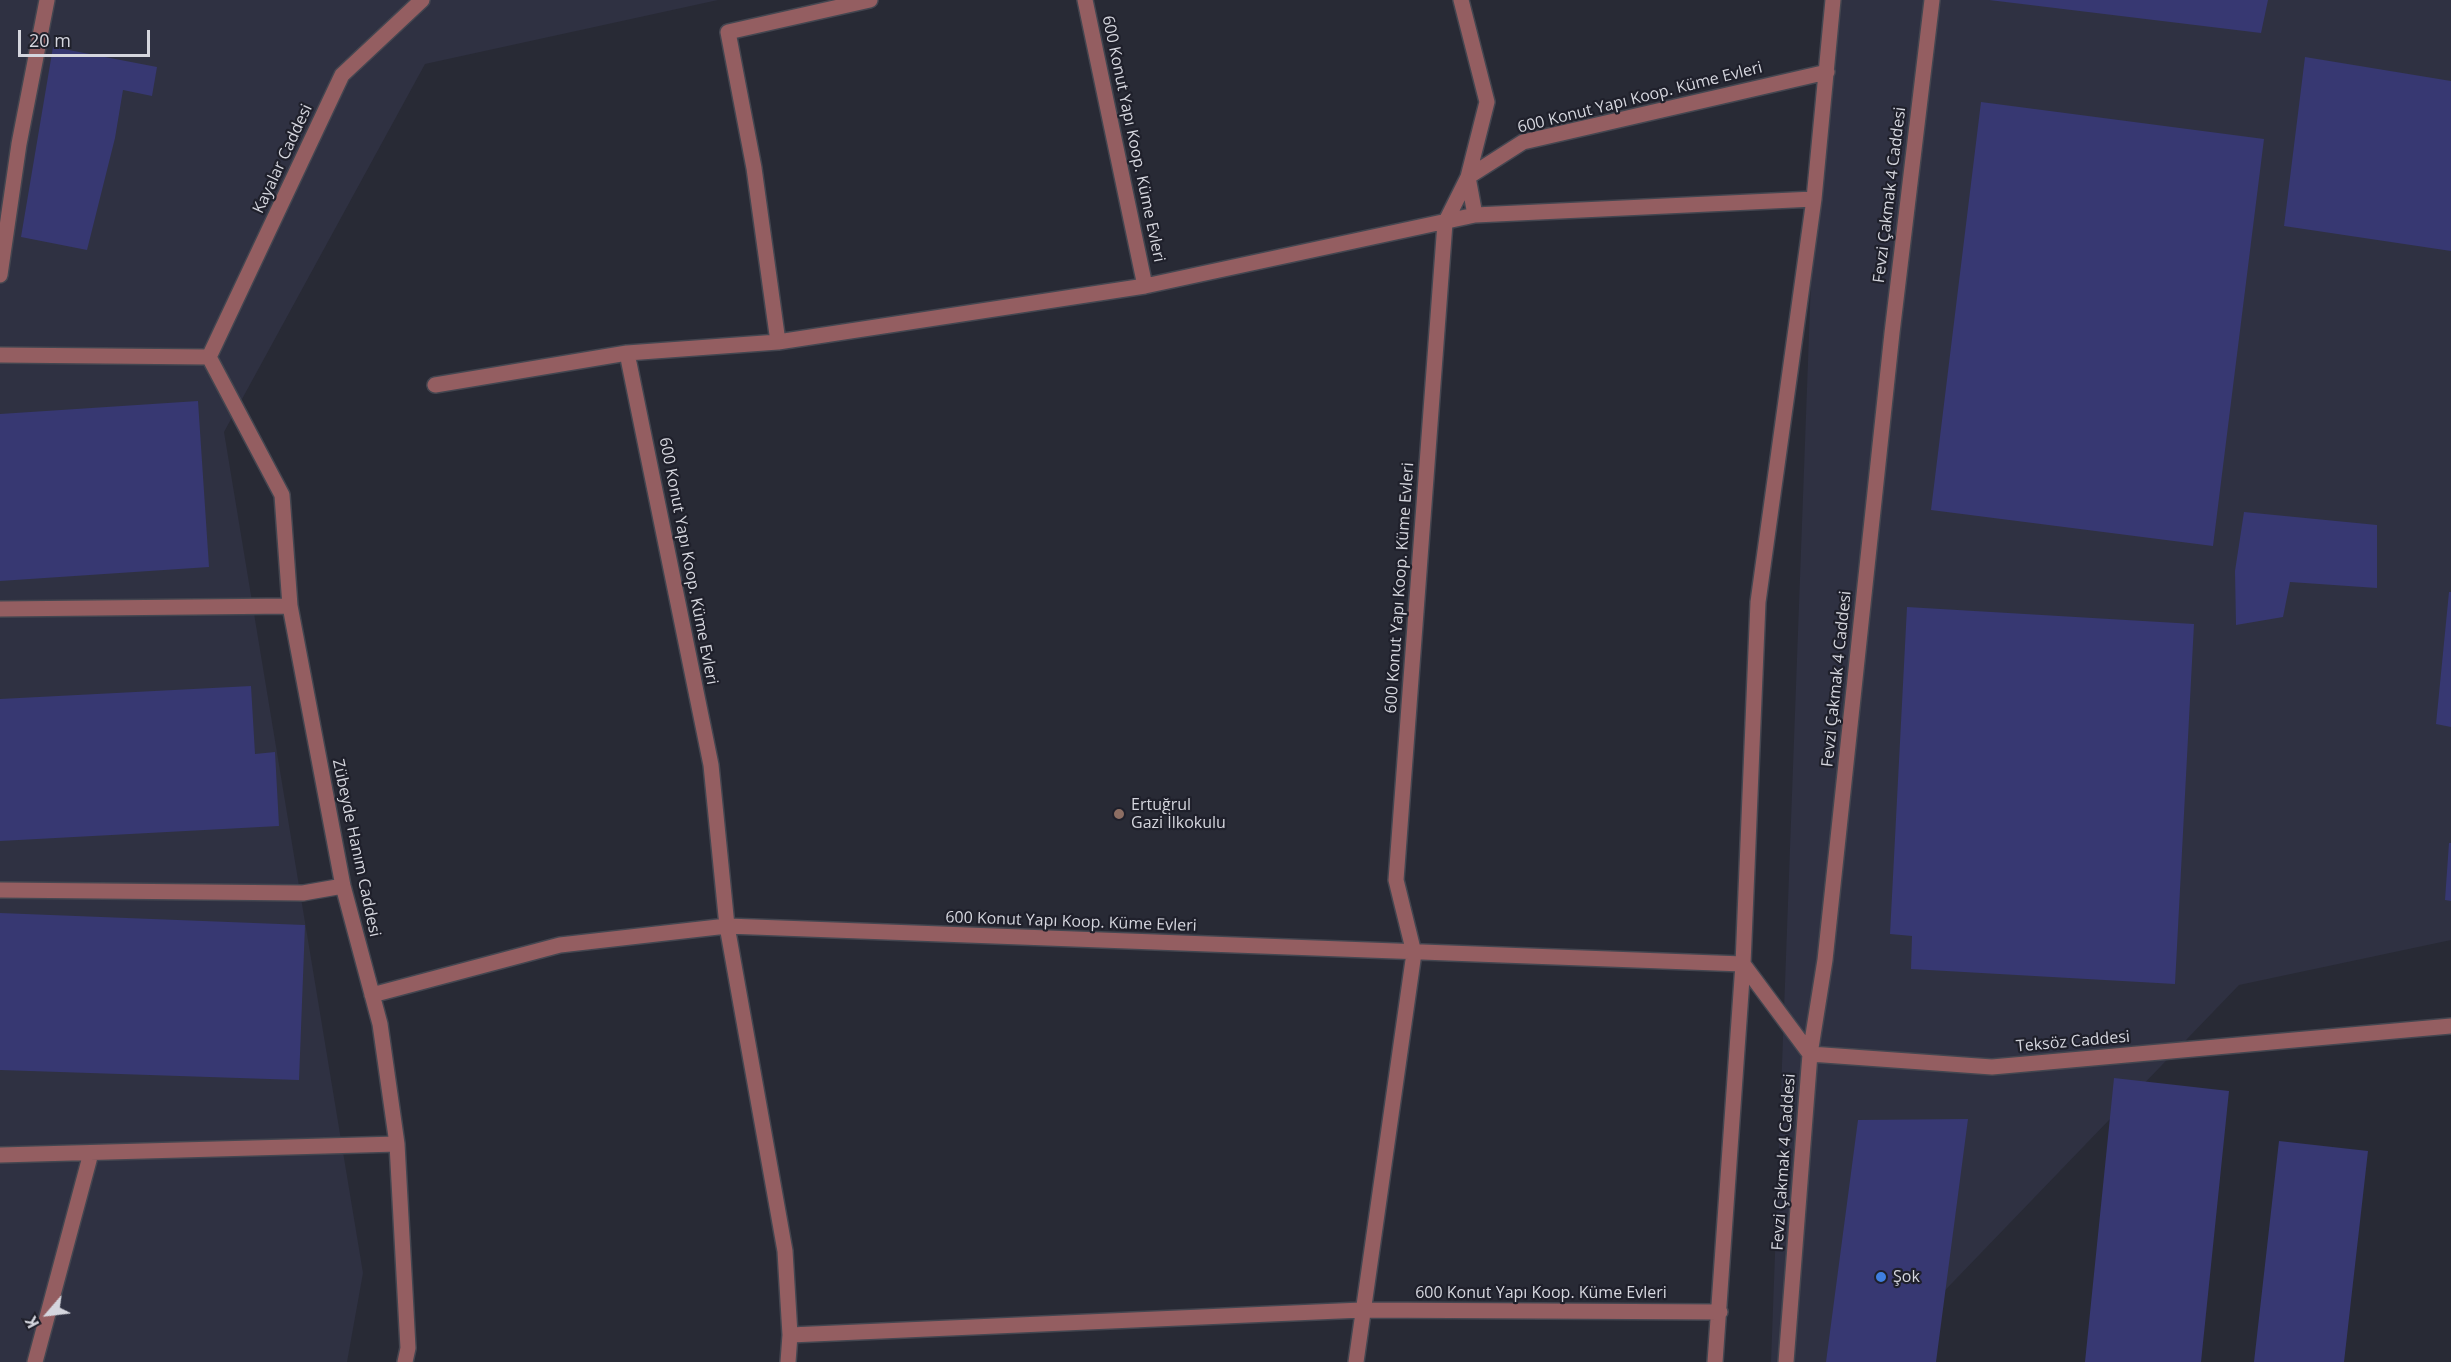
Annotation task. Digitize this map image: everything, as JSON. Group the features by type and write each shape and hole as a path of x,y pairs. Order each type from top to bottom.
{"street":[{"path":"0,275 19,144 47,0"},
{"name":"Kayalar Caddesi","path":"209,357 342,75 422,0"},
{"path":"778,342 754,168 728,32 870,0"},
{"name":"600 Konut Yapı Koop. Küme Evleri","path":"1085,0 1145,286"},
{"name":"600 Konut Yapı Koop. Küme Evleri","path":"1356,1362 1414,953 1396,880 1445,223 1468,177 1487,102 1461,0"},
{"path":"1715,1362 1743,964 1758,602 1814,200 1833,0"},
{"name":"Fevzi Çakmak 4 Caddesi","path":"1786,1362 1810,1054 1825,960 1890,345 1932,0"},
{"name":"600 Konut Yapı Koop. Küme Evleri","path":"1468,177 1523,142 1827,72"},
{"name":"600 Konut Yapı Koop. Küme Evleri","path":"1468,177 1475,215"},
{"name":"600 Konut Yapı Koop. Küme Evleri","path":"788,1362 790,1335 785,1251 727,927 711,765 627,353 778,342 1145,286 1475,215 1814,200"},
{"path":"435,385 627,353"},
{"path":"0,355 209,357"},
{"name":"Zübeyde Hanım Caddesi","path":"209,357 282,495 290,606 343,886 380,1024 397,1144 408,1348 405,1362"},
{"path":"0,609 290,606"},
{"path":"0,890 303,892 343,886"},
{"name":"600 Konut Yapı Koop. Küme Evleri","path":"372,995 560,945 727,927 1743,964"},
{"path":"1743,964 1810,1054"},
{"name":"Teksöz Caddesi","path":"1810,1054 1992,1067 2451,1026"},
{"path":"0,1155 397,1144"},
{"path":"35,1362 91,1153"},
{"name":"600 Konut Yapı Koop. Küme Evleri","path":"790,1335 1362,1310 1720,1312"}],"shaded area":[{"path":"0,0 718,0 425,64 224,432 363,1273 347,1362 0,1362"},
{"path":"1828,0 2451,0 2451,940 2239,985 1876,1362 1771,1362 1814,199"}],"building":[{"path":"1989,0 2268,0 2261,33"},
{"path":"53,47 157,67 152,96 123,90 115,138 87,250 21,237"},
{"path":"2305,57 2451,81 2451,251 2284,226"},
{"path":"1981,102 2264,139 2213,546 1931,510"},
{"path":"198,401 209,567 0,581 0,414"},
{"path":"2244,512 2377,525 2377,588 2290,582 2283,617 2236,625 2235,571"},
{"path":"2449,592 2451,592 2451,727 2436,724"},
{"path":"1907,607 2194,624 2175,984 1911,969 1912,936 1890,934"},
{"path":"251,686 255,754 275,752 279,826 0,841 0,699"},
{"path":"2449,843 2451,843 2451,901 2445,900"},
{"path":"0,913 305,925 299,1080 0,1070"},
{"path":"2114,1078 2229,1091 2201,1362 2085,1362"},
{"path":"1968,1119 1936,1362 1826,1362 1858,1120"},
{"path":"2279,1141 2368,1151 2344,1362 2254,1362"}],"place":[{"name":"Ertuğrul Gazi İlkokulu","path":"1119,814"},
{"name":"Şok","path":"1881,1277"}]}
